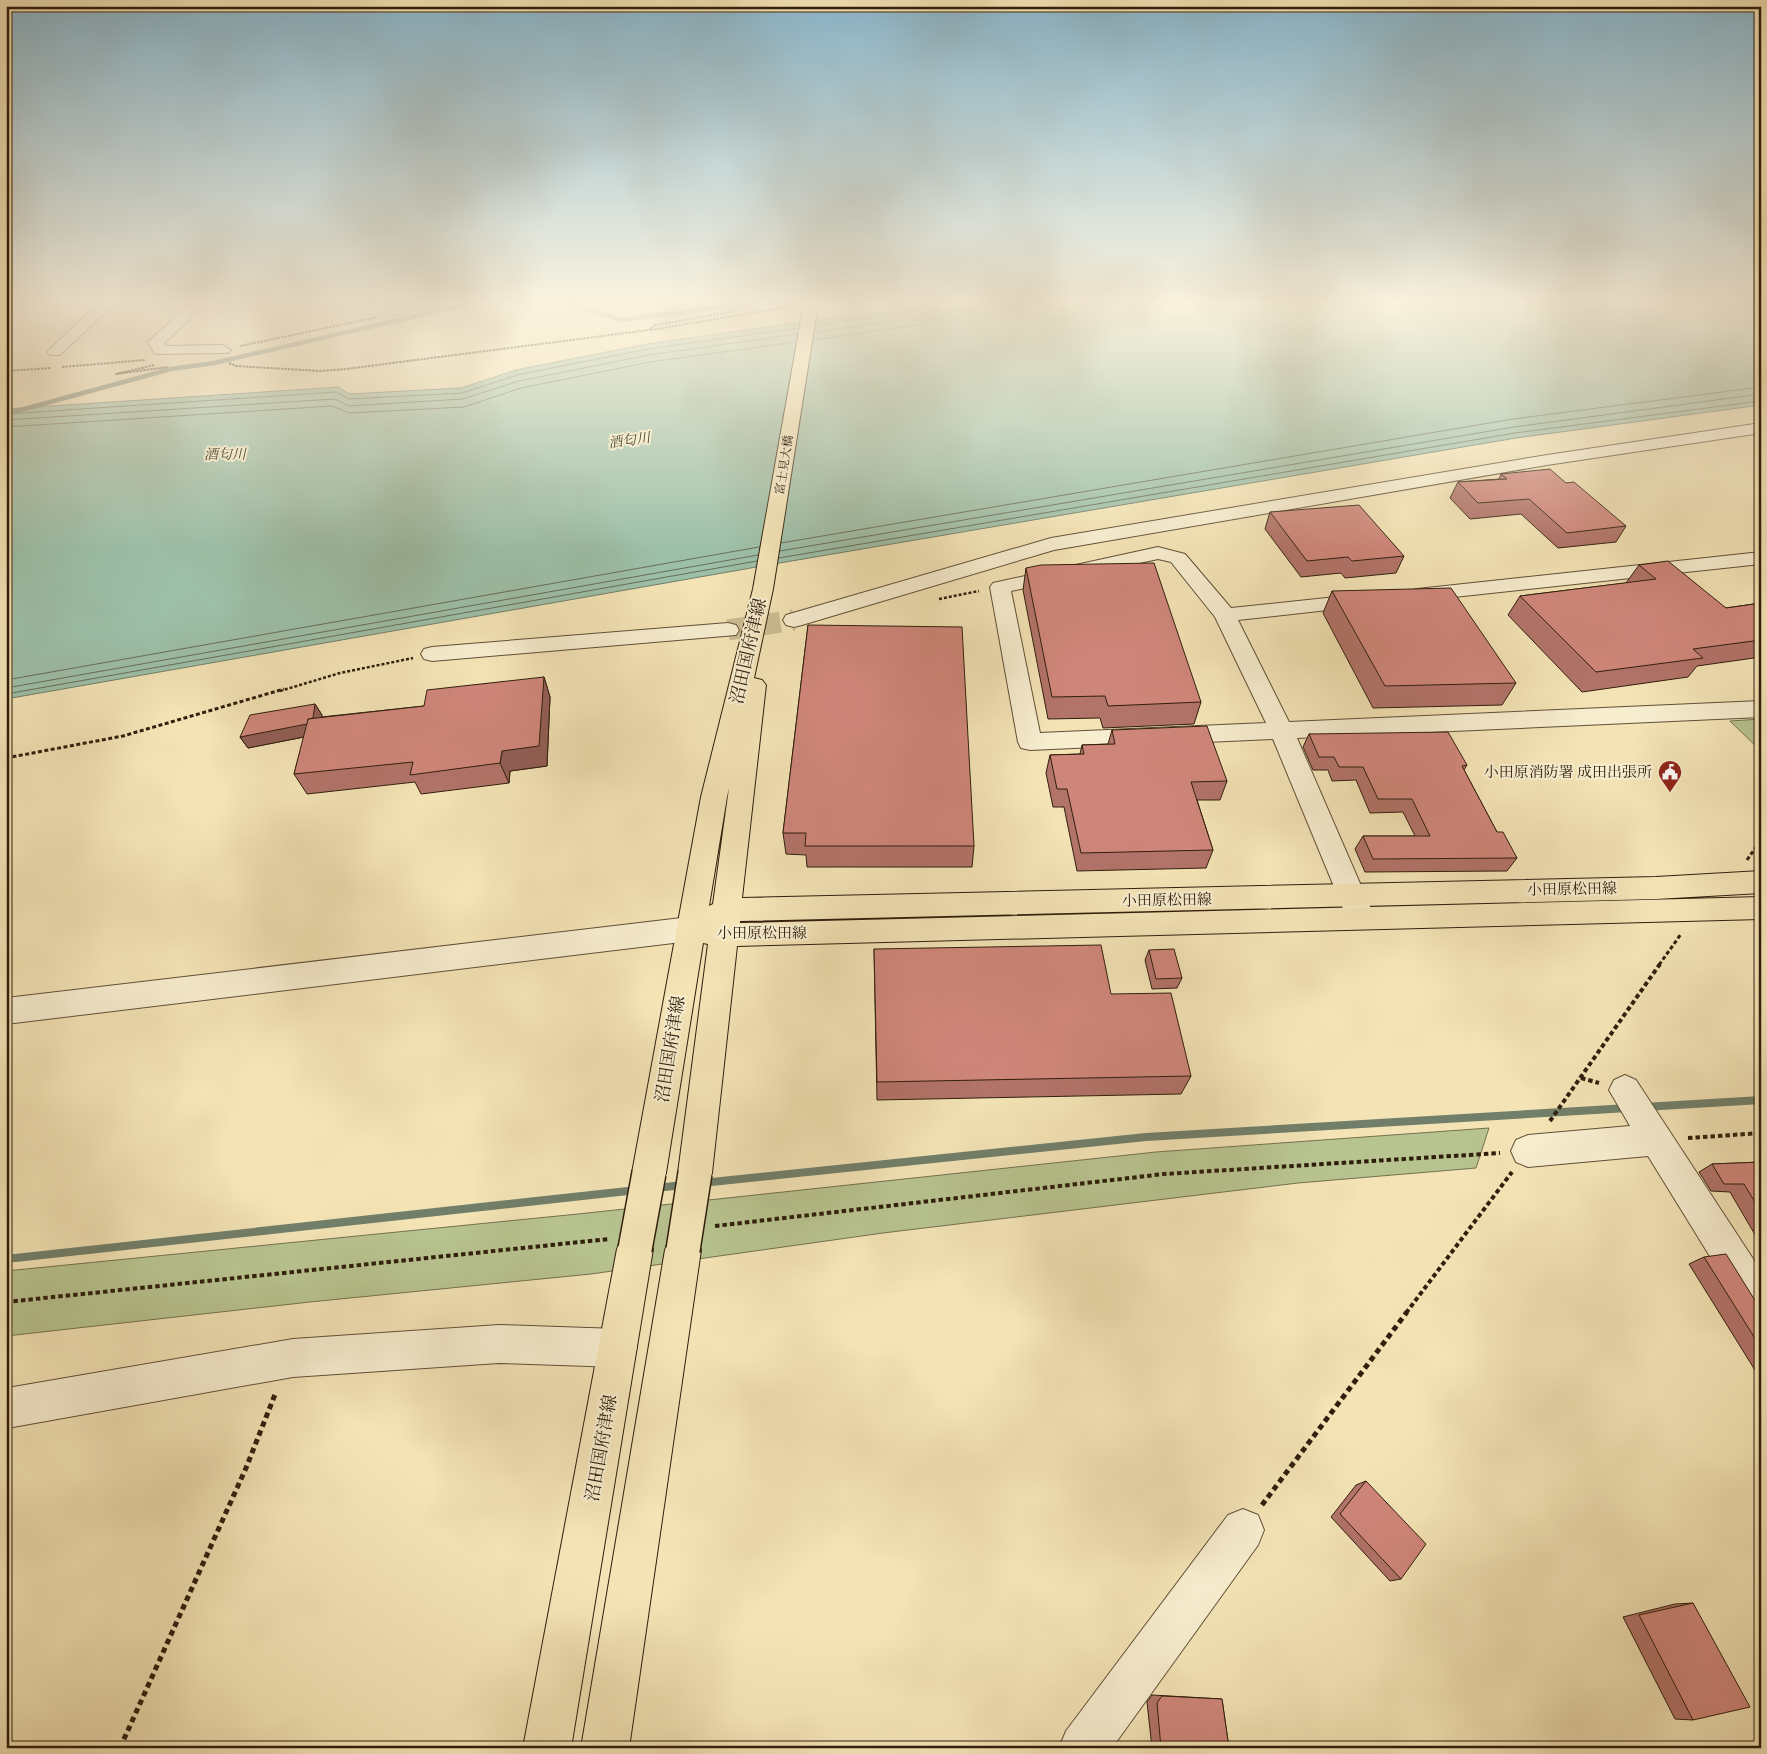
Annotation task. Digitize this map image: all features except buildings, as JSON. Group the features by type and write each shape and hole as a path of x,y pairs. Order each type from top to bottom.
{"main road":[{"name":"富士見大橋","path":"763,589 797,385"},
{"name":"沼田国府津線","path":"605,1748 696,1238 695,1173 751,724 763,589"},
{"name":"沼田国府津線","path":"547,1748 618,1348 627,1243 649,1173 714,797 763,589"},
{"name":"小田原松田線","path":"1356,908 1761,882"},
{"name":"小田原松田線","path":"690,929 726,922 1356,908 1698,911 1761,908"}],"street":[{"path":"794,620 1011,554 1051,544 1547,460 1761,428"},
{"path":"1356,908 1282,732 1225,615 1178,558 1158,554 1000,587 1030,742 1282,732 1761,710"},
{"path":"1225,615 1761,558"},
{"path":"432,654 728,630"},
{"path":"6,1011 690,929"},
{"path":"1625,1090 1761,1305"},
{"path":"1536,1140 1655,1140"},
{"path":"13,1407 293,1358 499,1344 618,1348"},
{"path":"1083,1748 1243,1530"}],"path":[{"path":"6,758 123,736 340,673 432,654"},
{"path":"1243,1530 1536,1140 1698,911"},
{"path":"1655,1140 1761,1133"},
{"path":"696,1238 1164,1174 1536,1140"},
{"path":"6,1302 627,1243"},
{"path":"120,1748 246,1468 285,1367 293,1358"}],"shaded area":[{"path":"1761,719 1761,751 1730,721"},
{"path":"1489,1128 1476,1168 1298,1183 883,1233 591,1274 310,1302 6,1336 6,1271 578,1214 1156,1152"}],"water":[{"name":"酒匂川","path":"471,385 1761,385 1761,405 1516,438 768,565 6,699 6,409 339,387 349,394 461,388"}],"waterway":[{"path":"6,414 113,385"},
{"path":"1644,1107 1761,1100"},
{"path":"702,1183 1146,1137 1628,1108"},
{"path":"655,1188 684,1185"},
{"path":"6,1259 637,1190"}],"tunnel":[{"path":"728,630 794,620"}],"place":[{"name":"小田原消防署 成田出張所","path":"1670,793"}]}
